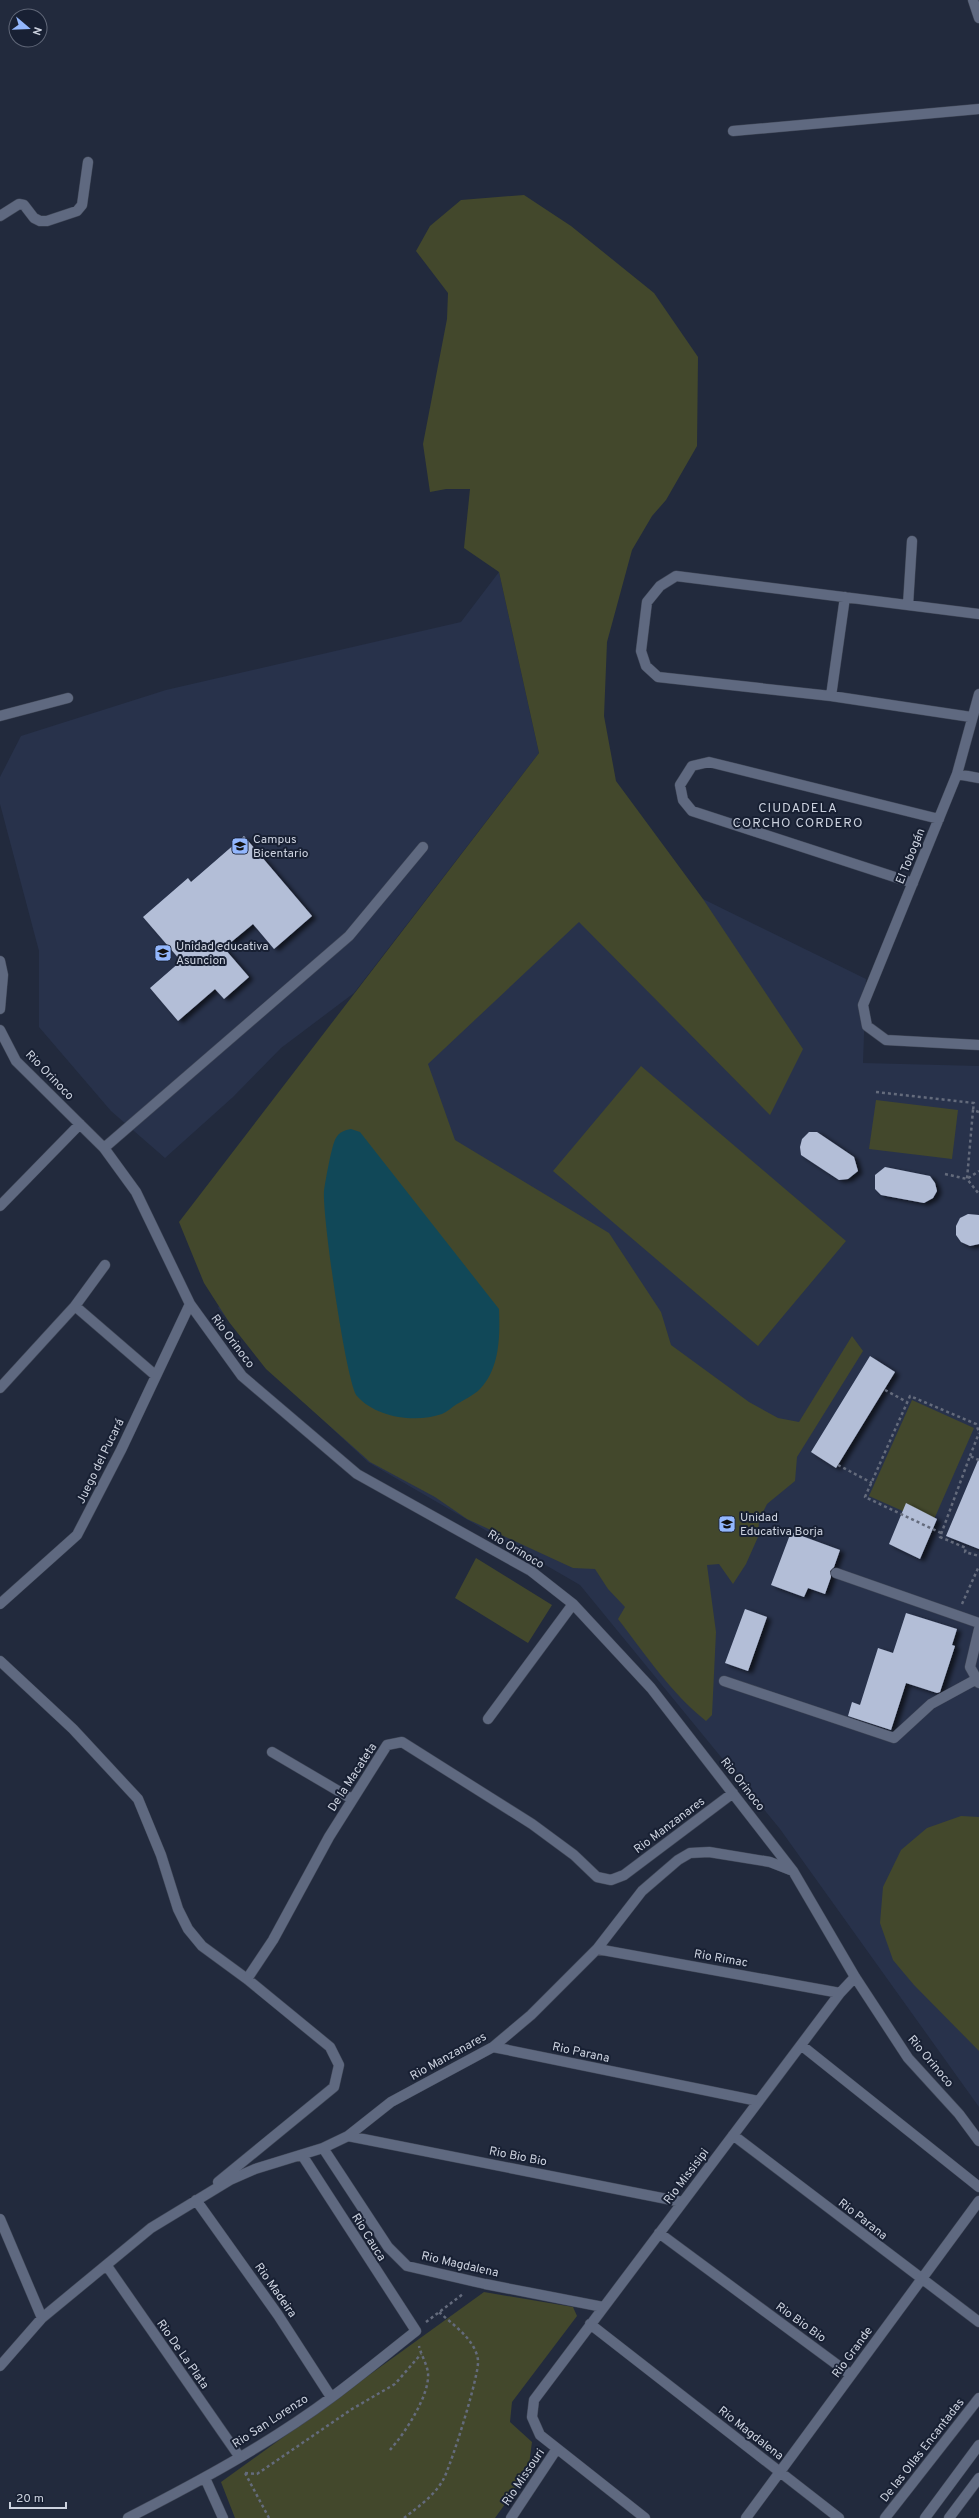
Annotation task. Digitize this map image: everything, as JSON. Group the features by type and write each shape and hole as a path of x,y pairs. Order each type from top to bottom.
{"street":[{"path":"973,0 979,18"},
{"path":"733,131 979,109"},
{"path":"0,216 20,204 24,205 34,218 40,221 47,221 77,211 82,205 88,162"},
{"path":"908,605 912,541"},
{"path":"971,717 832,696 658,677 646,666 642,651 648,602 660,586 676,576 979,614"},
{"path":"832,696 845,597"},
{"name":"El Tobogán","path":"979,694 971,717 957,774 863,1005 867,1026 886,1040 979,1045"},
{"path":"0,716 68,698"},
{"path":"912,883 692,811 683,800 680,785 692,766 709,762 939,819"},
{"path":"957,774 979,778"},
{"path":"104,1148 349,936 423,847"},
{"path":"0,961 3,975 0,1009"},
{"name":"Rio Orinoco","path":"0,1030 16,1061 104,1148 136,1192 190,1304 242,1376 357,1474 531,1571 573,1604 651,1688 793,1871 855,1978 908,2058 959,2114 979,2141"},
{"path":"0,1206 80,1124"},
{"path":"0,1388 75,1306 105,1266"},
{"name":"Juego del Pucará","path":"0,1604 77,1535 121,1450 155,1375 190,1304"},
{"path":"75,1306 155,1375"},
{"path":"836,1572 979,1623"},
{"path":"488,1719 573,1604"},
{"path":"724,1680 894,1738 930,1704 977,1682 970,1668 979,1629"},
{"path":"0,1661 73,1729 138,1799 161,1854 178,1910 188,1929 202,1946 247,1979 330,2047 339,2065 334,2087 196,2200"},
{"name":"De la Macateta","path":"247,1979 273,1940 329,1837 387,1745 402,1742 532,1824 574,1855 597,1877"},
{"path":"272,1752 352,1800"},
{"name":"Rio Manzanares","path":"597,1877 611,1880 624,1875 733,1793"},
{"name":"Rio Manzanares","path":"0,2366 42,2318 152,2228 230,2180 255,2169 323,2148 348,2136 391,2102 492,2047 531,2015 597,1949 642,1891 678,1860 690,1853 708,1852 770,1862 793,1871"},
{"name":"Rio Rimac","path":"597,1949 840,1993"},
{"name":"Rio Missisipi","path":"644,2518 556,2450 540,2435 532,2417 531,2408 539,2392 603,2306 840,1993 855,1978"},
{"path":"801,2045 979,2187"},
{"name":"Rio Parana","path":"492,2047 758,2101"},
{"name":"Rio Parana","path":"733,2135 921,2280 979,2322"},
{"name":"Rio Bio Bio","path":"348,2136 682,2202"},
{"name":"Rio Magdalena","path":"323,2148 388,2247 407,2266 478,2282 603,2306"},
{"name":"Rio Cauca","path":"302,2155 416,2331"},
{"name":"Rio Madeira","path":"196,2200 278,2315 331,2398"},
{"name":"Rio Grande","path":"746,2518 979,2201"},
{"path":"0,2219 42,2318"},
{"name":"Rio Bio Bio","path":"659,2233 851,2375"},
{"name":"Rio De La Plata","path":"107,2266 239,2456"},
{"name":"Rio Magdalena","path":"590,2324 839,2518"},
{"name":"Rio San Lorenzo","path":"128,2518 205,2478 331,2398 416,2331"},
{"name":"De las Ollas Encantadas","path":"885,2518 979,2398"},
{"path":"925,2518 979,2445"},
{"name":"Rio Missouri","path":"511,2518 556,2450"},
{"path":"205,2478 223,2518"},
{"path":"954,2515 979,2478"}],"path":[{"path":"876,1092 974,1103 967,1178 979,1194"},
{"path":"973,1110 979,1112"},
{"path":"945,1174 967,1178 979,1171"},
{"path":"885,1390 907,1402"},
{"path":"941,1533 865,1497 910,1396 976,1424 979,1432 940,1537 966,1548 964,1552 979,1556"},
{"path":"970,1456 979,1460"},
{"path":"838,1465 872,1483"},
{"path":"968,1606 962,1604 979,1566"},
{"path":"390,2450 402,2435 428,2387 428,2371 421,2354 416,2331 478,2282"},
{"path":"404,2518 430,2498 443,2480 476,2375 478,2361 468,2338 439,2312"},
{"path":"245,2473 257,2474 352,2409 395,2384 421,2354"},
{"path":"239,2456 245,2473 269,2518"}],"shaded area":[{"name":"Campus Bicentario","path":"499,572 539,753 354,993 281,1048 233,1097 165,1158 111,1111 39,1027 39,951 0,804 0,777 21,736 166,690 461,622"},
{"name":"Unidad Educativa Borja","path":"587,842 866,979 863,1063 979,1066 979,2107 780,1829 580,1585 368,1462 265,1366 218,1308 314,1101"},
{"path":"351,1129 360,1132 499,1309 499,1341 495,1362 487,1381 475,1393 442,1414 432,1417 409,1418 385,1414 365,1403 357,1396 352,1384 341,1331 324,1206 324,1191 334,1141 340,1133"}],"green space":[{"path":"524,195 571,226 654,293 698,357 697,446 666,500 652,516 632,550 607,642 604,716 616,781 703,899 803,1049 770,1115 579,922 428,1064 455,1140 609,1233 661,1312 671,1345 749,1402 778,1418 799,1422 852,1336 863,1351 797,1457 795,1481 767,1504 759,1520 758,1537 746,1564 733,1584 719,1564 707,1565 716,1632 712,1715 706,1721 670,1686 618,1619 625,1607 608,1589 595,1569 573,1568 467,1519 435,1497 370,1462 266,1369 229,1322 204,1283 179,1222 539,753 499,572 464,548 470,489 446,489 430,492 423,444 447,319 448,293 416,251 430,226 461,200"},
{"path":"641,1066 846,1241 758,1346 553,1171"},
{"path":"876,1100 958,1110 952,1159 869,1149"},
{"path":"912,1400 974,1428 932,1524 869,1496"},
{"path":"476,1558 552,1605 528,1643 455,1598"},
{"path":"961,1816 979,1817 979,2051 914,1985 893,1960 880,1923 883,1887 901,1850 927,1828"},
{"path":"484,2292 573,2307 577,2316 512,2402 510,2422 532,2442 528,2472 495,2518 235,2518 221,2482"}],"building":[{"path":"244,836 312,916 274,949 253,924 224,948 249,977 224,999 215,989 178,1021 150,988 181,961 143,917 188,878 191,882"},
{"path":"809,1132 817,1132 854,1157 858,1171 848,1179 839,1180 801,1155 800,1147 802,1139"},
{"path":"885,1167 930,1176 935,1183 937,1191 933,1198 924,1203 881,1195 875,1189 875,1175"},
{"path":"968,1214 979,1215 979,1244 970,1246 961,1242 956,1235 956,1226 960,1218"},
{"path":"870,1356 895,1372 836,1468 811,1452"},
{"path":"979,1458 979,1549 946,1536"},
{"path":"906,1503 937,1519 920,1559 889,1544"},
{"path":"791,1532 840,1550 834,1567 830,1571 831,1577 825,1594 808,1588 804,1597 771,1585"},
{"path":"745,1609 767,1617 748,1671 725,1663"},
{"path":"906,1613 957,1629 952,1645 955,1646 940,1692 937,1693 906,1683 891,1730 848,1716 852,1702 860,1705 878,1648 893,1653"}],"place":[{"name":"Campus Bicentario","path":"240,846"},
{"name":"Unidad educativa Asuncion","path":"163,953"},
{"name":"Unidad Educativa Borja","path":"727,1524"}],"district":[{"name":"CIUDADELA CORCHO CORDERO","path":"798,814"}]}
